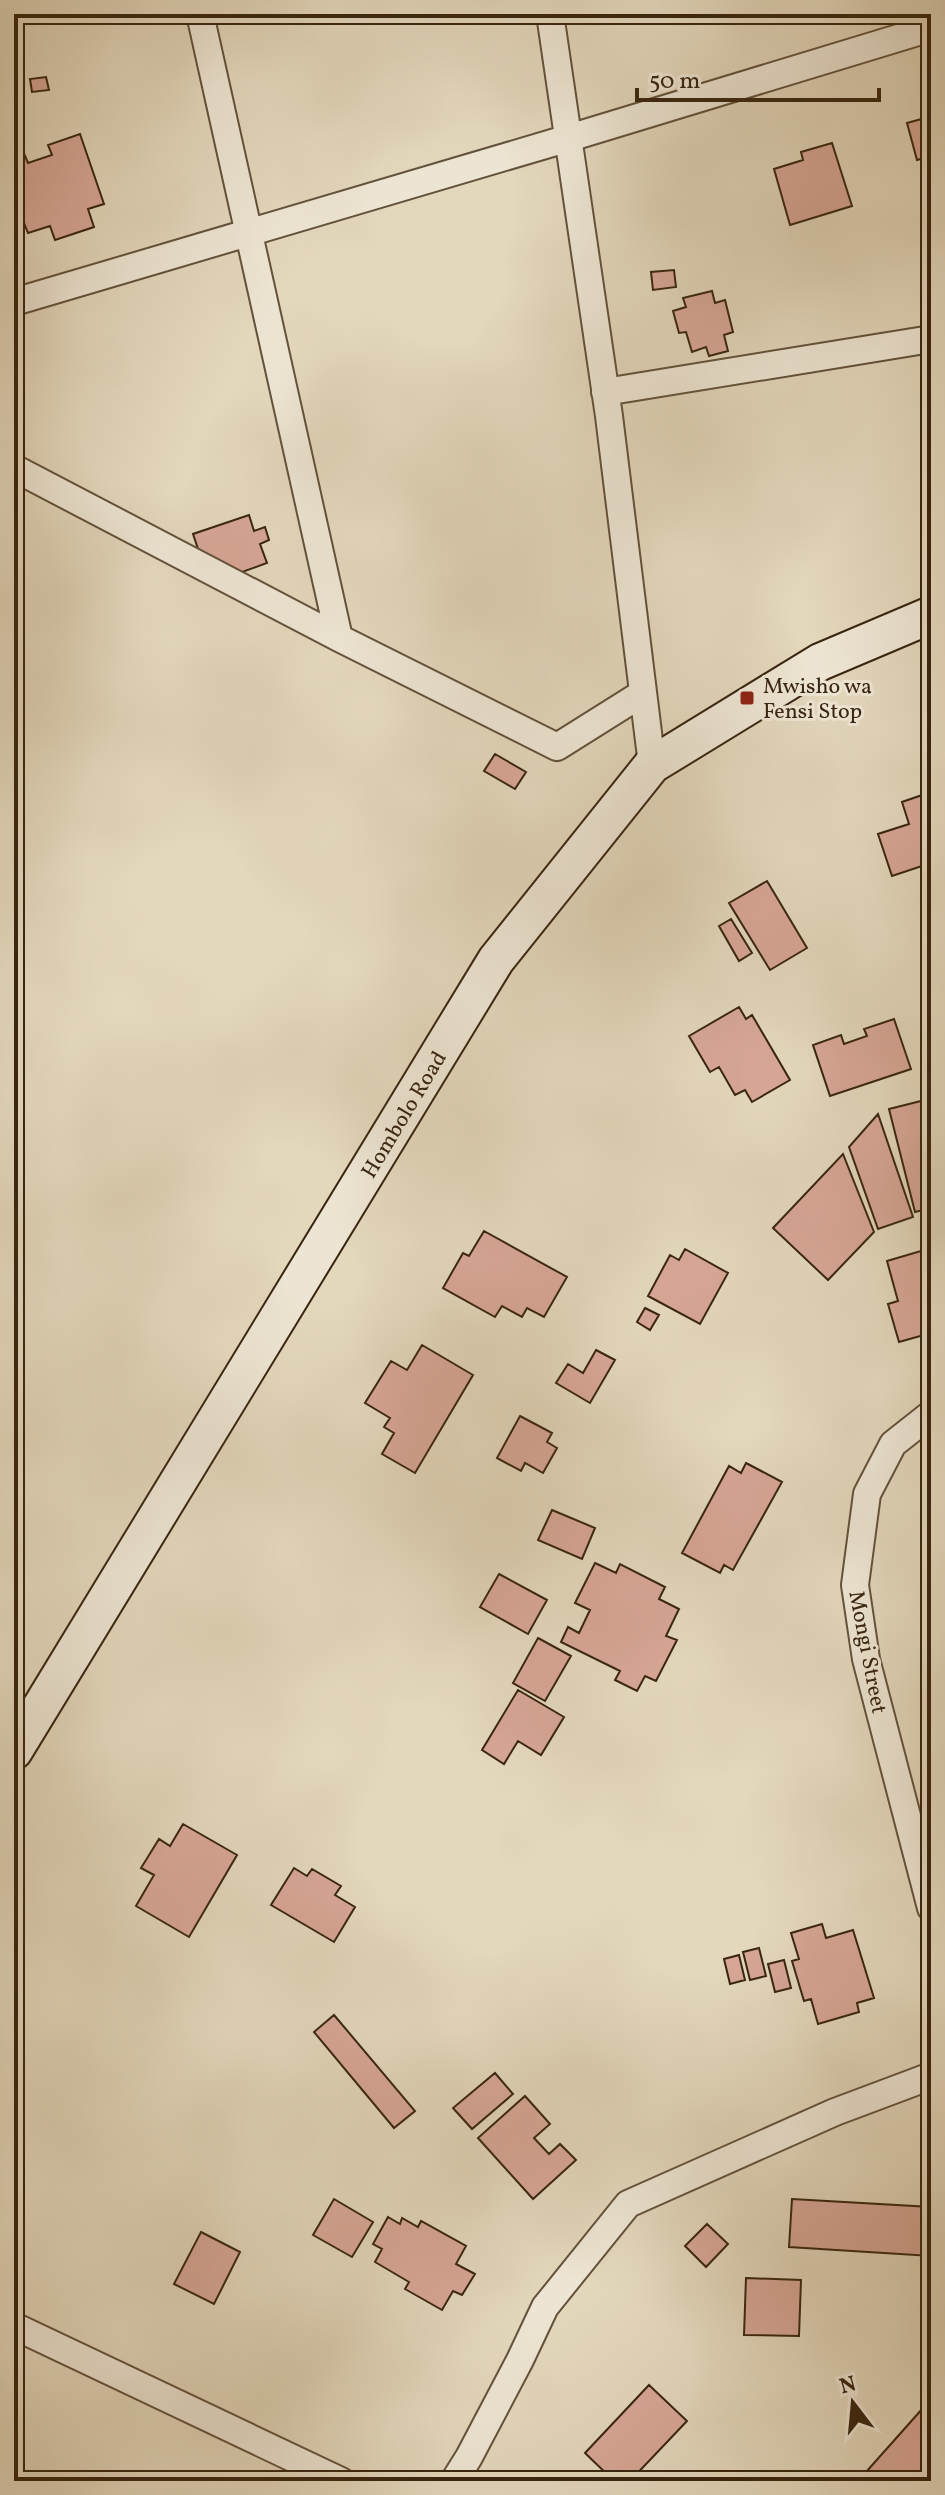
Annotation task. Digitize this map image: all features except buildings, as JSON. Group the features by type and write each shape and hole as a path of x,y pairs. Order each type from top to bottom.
{"street":[{"path":"200,14 339,638"},
{"path":"550,14 605,392 652,765"},
{"path":"14,302 931,28"},
{"path":"605,392 931,339"},
{"path":"14,468 339,638 557,747 643,693"},
{"name":"Hombolo Road","path":"14,1751 496,960 652,765 820,662 931,615"},
{"name":"Mongi Street","path":"931,1414 893,1444 867,1494 855,1585 866,1659 931,1908"},
{"path":"454,2481 513,2374 545,2307 628,2204 835,2112 931,2076"},
{"path":"14,2326 341,2481"}],"place":[{"name":"Mwisho wa Fensi Stop","path":"747,698"}]}
